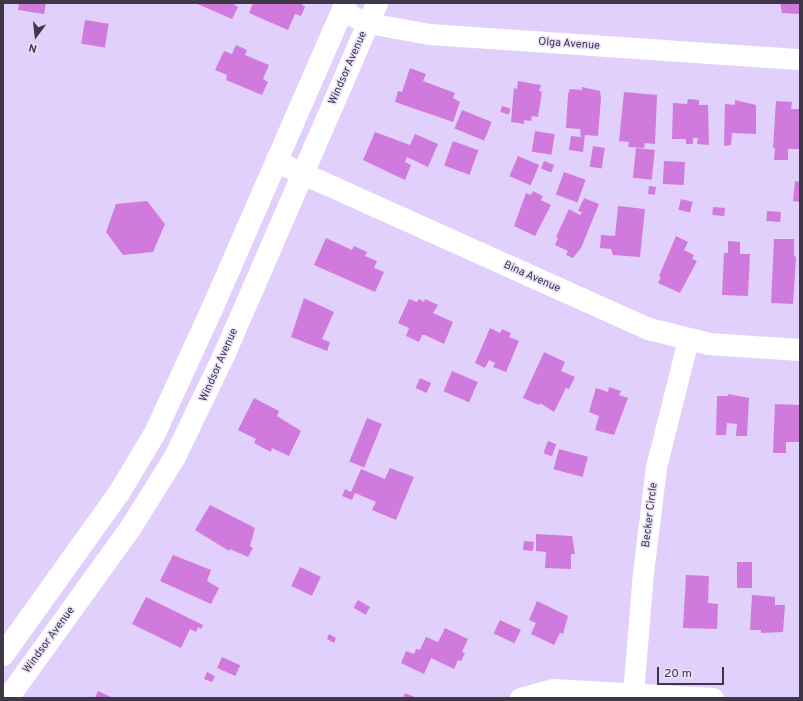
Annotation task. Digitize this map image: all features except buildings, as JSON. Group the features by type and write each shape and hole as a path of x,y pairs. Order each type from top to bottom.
{"main road":[{"name":"Windsor Avenue","path":"8,698 130,529 175,457 225,353 377,3"},
{"path":"3,655 120,493 155,433 277,162 344,7"},
{"name":"Bina Avenue","path":"277,162 649,329 688,340 728,346 800,350"},
{"path":"48,592 74,606"}],"street":[{"name":"Olga Avenue","path":"344,7 368,23 430,34 800,59"},
{"name":"Becker Circle","path":"633,694 643,573 656,467 688,340"},
{"path":"520,698 553,689 713,698"}]}
